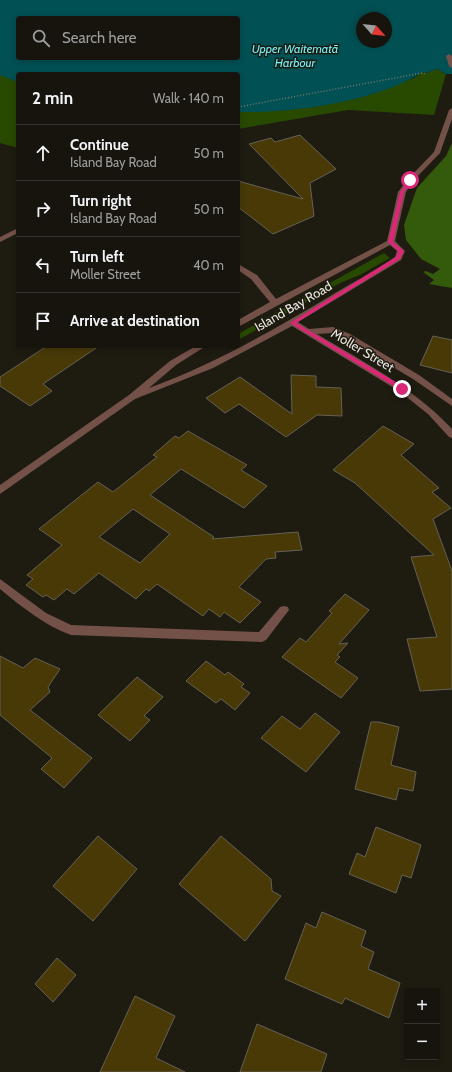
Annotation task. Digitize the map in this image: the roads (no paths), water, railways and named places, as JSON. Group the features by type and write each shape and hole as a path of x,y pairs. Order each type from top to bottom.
{"street":[{"path":"449,56 452,66"},
{"path":"391,242 402,192 410,180 437,153 452,110"},
{"path":"0,240 16,231"},
{"name":"Island Bay Road","path":"132,396 186,377 293,323 398,258 401,251 391,242 275,302 240,323"},
{"path":"240,267 254,277 275,302"},
{"name":"Moller Street","path":"293,323 402,389 431,412 452,435"},
{"path":"308,332 333,330 347,336 416,377 452,403"},
{"name":"Island Bay Road","path":"0,490 132,396 168,367 199,348"},
{"path":"0,583 47,619 71,630 262,637 284,610"}],"water":[{"name":"Upper Waitematā Harbour","path":"0,0 452,0 452,74 446,74 437,69 426,73 423,72 382,91 334,104 308,108 240,112 240,72 16,72 16,81 0,75"}]}
